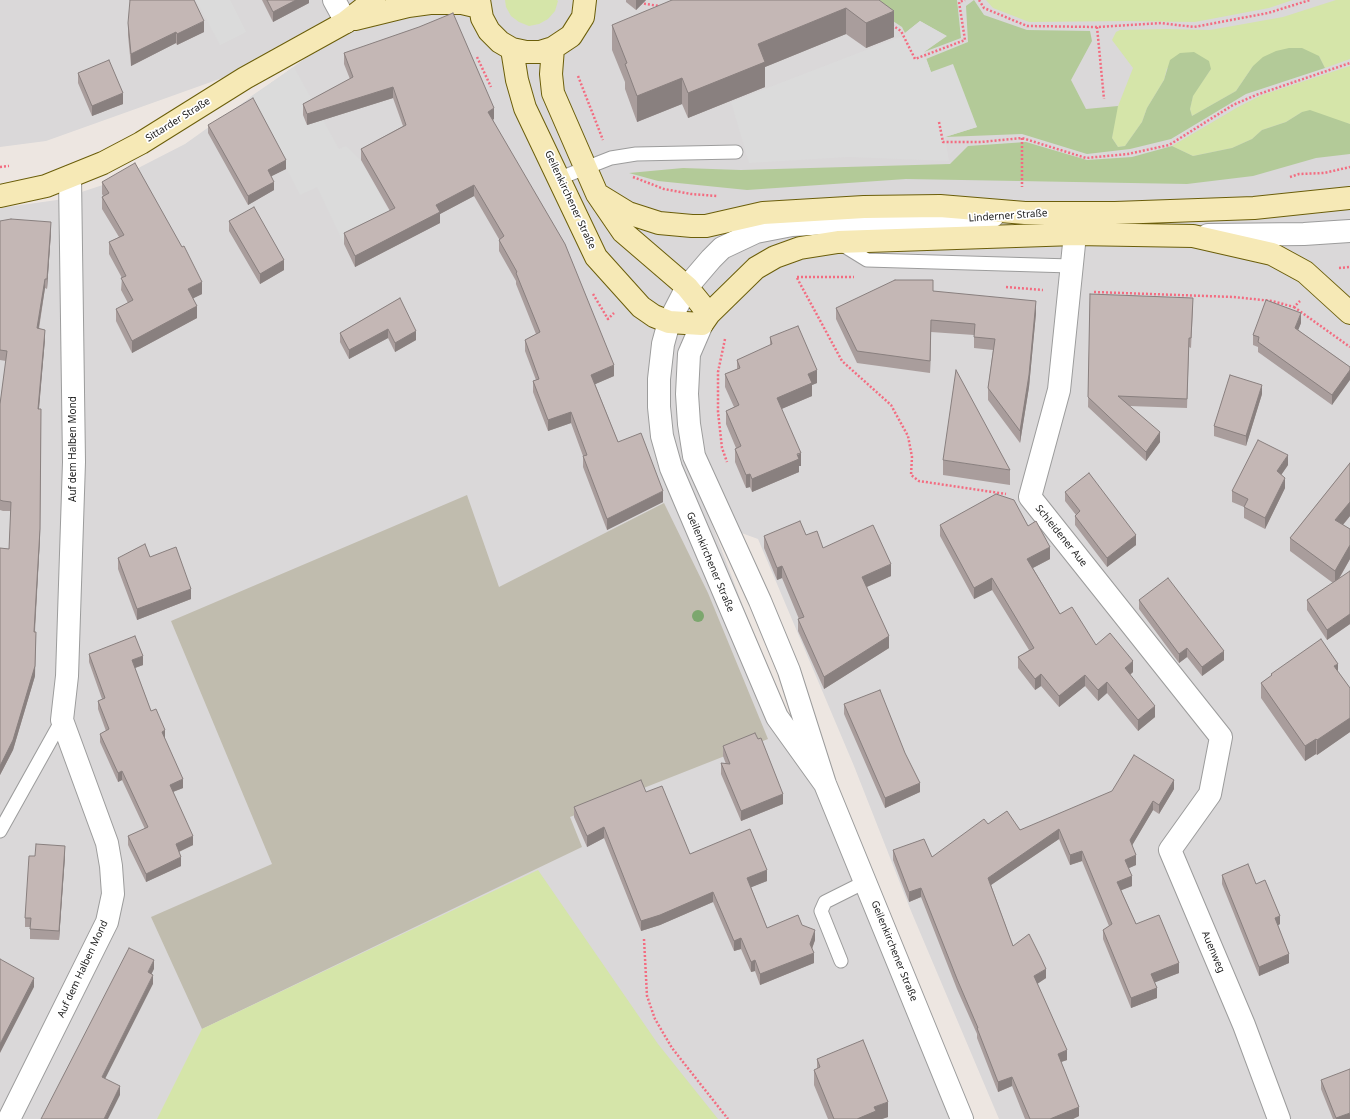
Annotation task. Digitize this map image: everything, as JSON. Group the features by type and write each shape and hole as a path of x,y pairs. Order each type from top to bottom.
{"main road":[{"name":"Sittarder Straße","path":"0,196 46,186 103,164 140,143 245,78 346,22 374,0"},
{"path":"479,4 482,18 489,31 500,42 512,49 526,52 540,52 553,48 571,36 583,17 585,0"},
{"name":"Sittarder Straße","path":"346,22 408,6 430,3 479,4"},
{"path":"553,48 551,74 553,93 584,168 597,194 623,232 687,287 706,319"},
{"name":"Geilenkirchener Straße","path":"512,49 517,80 525,108 560,178 596,257 641,307 654,316 669,322 706,319"},
{"path":"597,194 628,213 659,223 676,226 706,226 763,213 864,207 940,206 1025,213"},
{"name":"Linderner Straße","path":"706,319 756,268 775,257 800,248 838,242 1076,224 1350,198"},
{"name":"Linderner Straße","path":"1025,213 1076,224 1193,236 1272,254 1305,272 1350,313"}],"street":[{"path":"334,0 346,22"},
{"name":"Auf dem Halben Mond","path":"9,1119 107,922 113,894 112,866 107,843 62,720 67,676 74,462 70,177"},
{"name":"Linderner Straße","path":"687,287 722,248 756,232 792,225 865,221 942,221 1025,213"},
{"name":"Schleidener Aue","path":"1076,224 1059,390 1030,497 1221,737 1210,794"},
{"name":"Linderner Straße","path":"1193,236 1304,234 1350,231"},
{"name":"Geilenkirchener Straße","path":"687,287 669,322 664,344 659,379 659,407 662,436 671,468 777,717 826,784"},
{"name":"Geilenkirchener Straße","path":"706,319 689,354 687,394 688,424 694,456 760,601 789,671 826,784 962,1119"},
{"name":"Auenweg","path":"1210,794 1170,850 1244,1025 1279,1119"}],"lane":[{"path":"560,178 611,158 636,154 736,152"},
{"path":"838,242 867,260 1071,266"},
{"name":"Auf dem Halben Mond","path":"0,830 62,720"},
{"path":"841,961 821,911 825,902 865,882"}],"path":[{"path":"888,22 901,31 915,59 965,40 959,2 965,0"},
{"path":"980,0 984,8 1027,26 1097,27 1161,23 1194,27 1268,13 1310,0"},
{"path":"639,3 661,6"},
{"path":"1097,27 1104,99"},
{"path":"939,122 942,142 981,142 1022,138 1086,158 1128,154 1169,145 1233,105 1256,95 1350,63"},
{"path":"577,72 611,158 632,176 664,189 691,194"},
{"path":"1022,138 1022,181"},
{"path":"797,277 842,361 891,405 908,436 912,458 911,475 919,481 1030,497"},
{"path":"1294,307 1350,347"},
{"path":"644,939 647,996 655,1019 672,1048 728,1119"}],"shaded area":[{"path":"0,0 1350,0 1350,1119 999,1119 911,911 854,766 758,539 711,522 789,727 850,868 950,1119 0,1119 0,208 57,200 109,183 185,144 334,38 46,141 0,147"},
{"path":"196,0 230,0 246,32 220,45"},
{"path":"920,21 947,36 924,52 931,72 953,64 977,127 945,137 949,161 848,157 749,163 731,102 900,37"},
{"path":"294,67 339,149 346,146 361,160 394,220 344,244 317,187 300,195 250,97"},
{"path":"467,495 499,587 664,503 708,593 768,739 570,817 582,847 202,1029 151,917 272,864 171,621"}],"green space":[{"path":"505,0 558,1 555,11 548,19 539,24 529,26 519,22 511,16 506,7"},
{"path":"861,0 957,0 961,38 924,52 946,36 920,21 905,33 902,27"},
{"path":"974,0 984,15 1027,30 1090,31 1092,41 1071,80 1086,109 1118,106 1112,138 1118,147 1125,146 1142,122 1147,108 1164,80 1170,60 1180,53 1194,52 1209,61 1211,69 1193,96 1190,109 1192,116 1236,91 1253,66 1263,57 1276,51 1289,48 1302,48 1319,56 1325,68 1246,94 1171,139 1130,149 1087,154 1022,134 945,137 977,127 931,72 926,59 968,42 966,6"},
{"path":"986,0 1293,0 1269,8 1195,22 1029,22 993,8"},
{"path":"1336,0 1350,0 1350,59 1325,68 1319,56 1253,66 1236,91 1192,116 1190,109 1193,95 1211,69 1167,68 1164,80 1147,108 1142,122 1125,146 1118,147 1112,138 1115,114 1133,68 1112,40 1116,32 1120,30 1166,29 1210,30 1283,17"},
{"path":"1350,66 1350,124 1302,112 1286,122 1262,130 1252,139 1232,148 1193,156 1172,146 1238,107 1262,95"},
{"path":"1310,110 1350,124 1350,154 1316,158 1253,176 1187,184 906,179 747,190 658,181 629,173 683,168 741,170 950,164 968,146 1026,142 1087,160 1132,157 1172,146 1193,156 1232,148 1252,139 1262,130 1286,122 1302,112"},
{"path":"538,870 658,1044 718,1119 157,1119 202,1029"}],"building":[{"path":"130,0 194,0 204,21 177,34 176,32 131,54 128,23"},
{"path":"267,0 296,0 273,12"},
{"path":"672,0 879,0 894,11 866,23 846,8 758,44 765,62 688,93 682,78 637,96 625,64 627,63 612,25"},
{"path":"453,13 494,108 488,112 565,244 614,365 591,375 618,442 641,433 663,491 607,519 583,456 587,455 571,412 548,420 533,381 539,379 525,340 540,332 516,273 517,272 499,240 504,236 474,185 436,205 440,212 355,256 344,233 395,208 361,149 406,125 393,87 307,114 303,104 353,77 344,53 419,27"},
{"path":"109,60 123,93 92,106 78,73"},
{"path":"253,98 286,160 268,170 274,182 248,196 208,125"},
{"path":"135,163 182,247 184,246 202,282 188,289 197,306 132,341 116,309 133,300 121,278 126,276 109,242 124,235 102,197 109,193 102,182"},
{"path":"254,207 284,260 260,274 229,221"},
{"path":"11,219 51,222 47,279 45,279 37,328 45,330 38,409 41,409 40,529 34,632 36,632 35,666 13,740 0,766 0,548 9,549 11,502 0,500 0,404 7,351 0,350 0,221"},
{"path":"895,280 933,280 933,291 1036,301 1029,375 1020,431 988,388 995,339 974,337 975,324 931,320 930,361 857,351 836,308"},
{"path":"1090,294 1193,298 1191,338 1189,338 1187,399 1118,396 1160,432 1146,452 1088,397"},
{"path":"400,298 416,331 395,343 388,329 349,350 340,333"},
{"path":"1266,300 1301,313 1295,328 1350,367 1350,370 1332,395 1258,342 1259,337 1253,335"},
{"path":"798,326 817,370 808,374 812,383 777,398 801,453 797,454 799,459 752,479 750,474 746,475 735,449 741,446 726,411 739,405 725,374 740,368 737,360 772,344 770,337"},
{"path":"956,370 1010,470 943,460"},
{"path":"1230,375 1262,385 1246,436 1214,426"},
{"path":"1258,440 1288,455 1277,471 1285,478 1265,518 1244,507 1248,499 1232,491"},
{"path":"1350,463 1350,502 1335,520 1350,529 1350,545 1335,571 1290,538"},
{"path":"1089,473 1136,535 1107,558 1075,516 1080,511 1065,492"},
{"path":"996,494 1014,500 1028,526 1036,521 1050,547 1027,559 1060,614 1072,607 1096,645 1110,633 1133,661 1125,668 1155,706 1138,720 1107,682 1098,690 1085,675 1059,696 1041,674 1035,679 1018,657 1034,648 992,578 974,588 940,525"},
{"path":"800,521 806,535 817,531 823,548 873,525 891,564 862,577 889,636 824,677 798,619 804,617 782,566 777,568 764,536"},
{"path":"145,544 150,557 176,547 191,589 137,609 118,558"},
{"path":"1350,571 1350,614 1327,630 1307,600"},
{"path":"1168,578 1224,651 1202,667 1187,648 1179,654 1139,600"},
{"path":"135,636 143,656 132,660 151,711 156,709 165,730 162,732 183,779 170,785 193,836 176,844 181,857 146,874 128,836 148,827 122,771 118,773 100,734 109,729 98,701 105,698 89,654"},
{"path":"1321,639 1338,664 1334,666 1350,688 1350,718 1317,740 1316,739 1305,746 1261,683 1272,675 1271,674"},
{"path":"880,690 905,753 920,783 885,798 844,704"},
{"path":"755,733 758,739 761,738 783,794 741,811 721,763 730,764 723,746"},
{"path":"1134,755 1174,780 1159,805 1153,801 1130,840 1136,855 1125,860 1132,876 1117,882 1136,924 1159,915 1179,963 1151,974 1157,988 1131,998 1103,930 1112,924 1082,851 1070,855 1059,829 988,878 1013,946 1029,934 1046,969 1034,976 1067,1050 1058,1054 1079,1107 1050,1119 1030,1119 1012,1077 998,1082 978,1028 921,888 909,892 893,850 924,839 932,857 984,819 988,824 1007,811 1020,830 1112,791"},
{"path":"641,780 646,792 662,786 690,854 750,829 767,870 747,878 767,928 798,915 802,925 815,930 810,944 814,953 760,974 755,960 751,962 741,938 734,941 713,892 660,915 641,921 604,827 587,836 574,807"},
{"path":"36,844 65,846 59,931 30,929 31,918 25,918 29,856 35,856"},
{"path":"1248,864 1256,884 1265,880 1280,916 1275,918 1289,954 1259,967 1222,875"},
{"path":"129,948 154,960 148,972 153,975 102,1077 120,1086 104,1119 41,1119"},
{"path":"0,959 34,978 0,1044"},
{"path":"863,1040 888,1102 874,1107 876,1111 857,1119 834,1119 814,1070 820,1067 817,1059"},
{"path":"1350,1069 1350,1113 1336,1118 1321,1080"}]}
